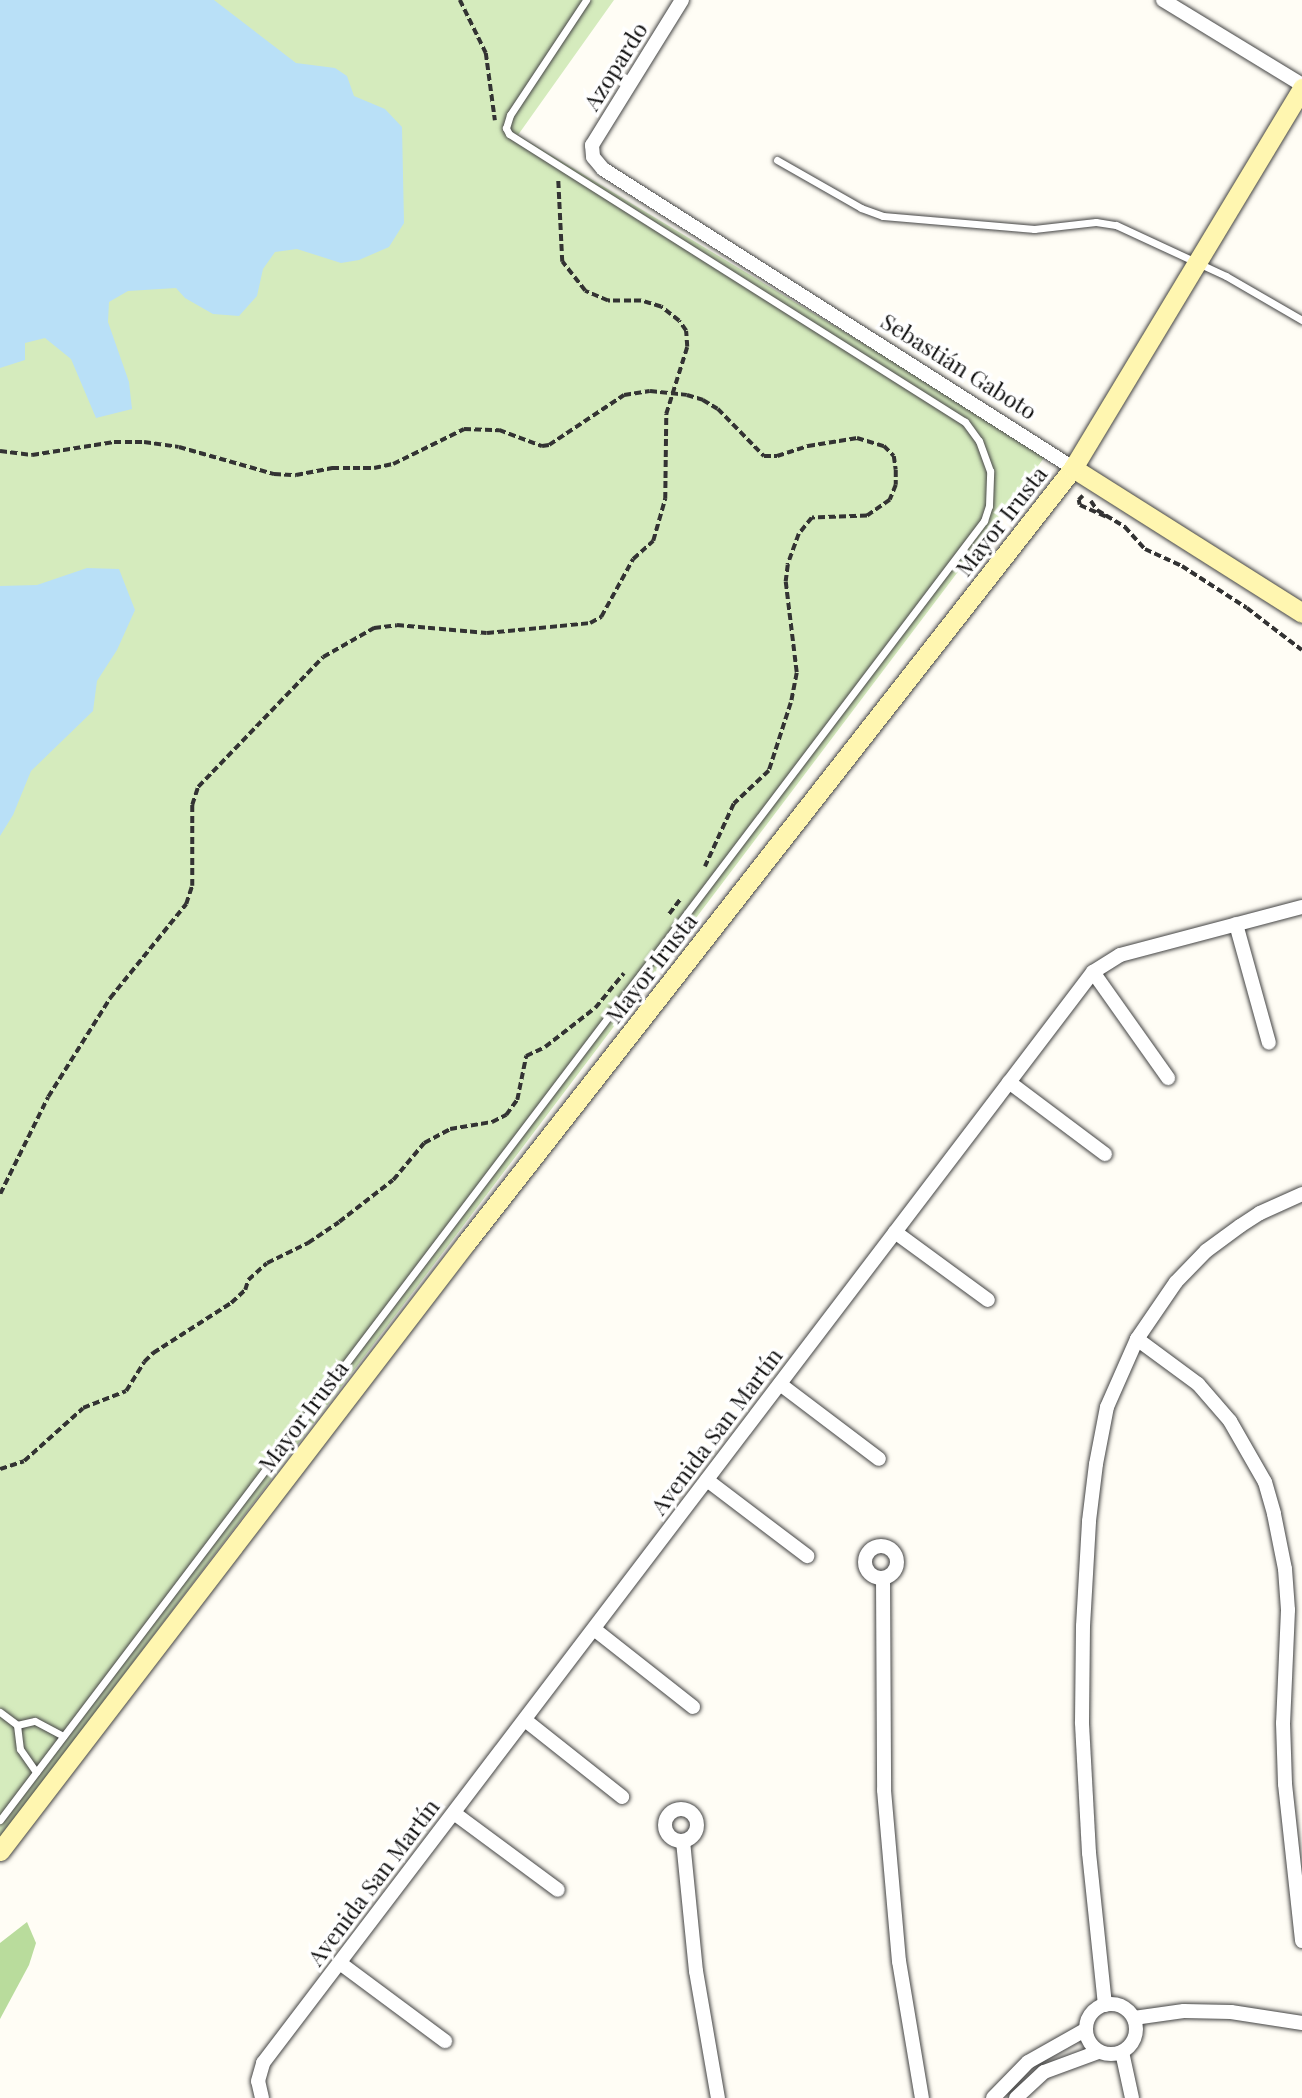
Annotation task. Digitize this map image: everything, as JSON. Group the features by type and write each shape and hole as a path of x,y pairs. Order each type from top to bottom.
{"main road":[{"name":"Mayor Irusta","path":"0,1851 475,1232 1073,468 1302,87"},
{"name":"Sebastián Gaboto","path":"1073,468 1302,613"}],"street":[{"name":"Azopardo","path":"593,157 592,145 682,0"},
{"path":"1163,0 1302,87"},
{"name":"Sebastián Gaboto","path":"593,157 603,169 1073,468"},
{"name":"Avenida San Martín","path":"262,2098 258,2081 263,2063 1093,972 1120,955 1302,907"},
{"path":"1236,924 1269,1043"},
{"path":"1093,972 1168,1077"},
{"path":"1009,1083 1105,1154"},
{"path":"1105,2005 1085,1795 1083,1626 1089,1521 1102,1432 1118,1378 1137,1339 1176,1282 1206,1251 1260,1213 1302,1194"},
{"path":"895,1232 988,1300"},
{"path":"1137,1339 1198,1384 1230,1421 1265,1482 1274,1514 1285,1569 1288,1610 1283,1723 1285,1784 1302,1941"},
{"path":"780,1384 880,1460"},
{"path":"707,1480 807,1556"},
{"path":"883,1578 882,1732 886,1817 899,1961 922,2098"},
{"path":"594,1629 693,1707"},
{"path":"525,1720 622,1797"},
{"path":"454,1813 558,1889"},
{"path":"683,1841 696,1971 718,2098"},
{"path":"340,1963 446,2041"},
{"path":"1105,2005 1122,2006 1134,2018 1136,2034 1122,2052 1106,2054 1091,2046 1085,2030 1090,2014 1105,2005"},
{"path":"1134,2018 1184,2011 1231,2012 1302,2023"},
{"path":"993,2098 1028,2062 1085,2030"},
{"path":"1016,2098 1044,2072 1098,2052"},
{"path":"1122,2052 1132,2098"}],"lane":[{"path":"0,1821 968,543 984,521 989,506 990,471 979,441 965,422 509,134 506,121 586,0"},
{"path":"778,160 861,208 883,216 1034,229 1096,222 1116,225 1196,262 1302,320"},
{"path":"0,1712 18,1725 35,1721 63,1736"},
{"path":"18,1725 20,1749 36,1772"}],"path":[{"path":"460,0 486,53 493,89 495,121"},
{"path":"0,1194 48,1097 110,998 186,904 192,886 192,805 198,787 323,657 373,628 397,625 487,633 580,626 601,617 633,559 653,541 665,499 666,414 687,347 686,331 679,321 661,307 641,301 608,301 585,291 562,262 559,238 561,199 558,179 552,171"},
{"path":"0,450 32,455 114,442 144,442 180,447 254,470 296,475 325,469 374,468 393,464 464,429 499,429 542,446 549,445 624,395 650,391 703,400 718,409 764,456 857,438 884,446 894,456 896,485 890,500 878,512 867,516 824,515 812,518 804,524 788,565 786,582 797,673 774,759 769,771 734,804 699,877"},
{"path":"1107,517 1085,495 1079,500 1085,510 1107,517 1125,527 1145,549 1182,566 1222,595 1247,608 1302,650"},
{"path":"662,924 682,897"},
{"path":"0,1469 24,1461 83,1408 126,1391 144,1362 153,1353 231,1303 245,1290 248,1280 267,1263 308,1243 386,1186 424,1143 450,1129 492,1122 506,1115 517,1100 526,1056 545,1047 595,1008 630,966"}],"green space":[{"path":"0,0 614,0 518,135 1047,454 0,1838"},
{"path":"27,1922 36,1943 29,1965 0,2019 0,1943"}],"water":[{"path":"0,0 214,0 296,63 335,68 347,76 354,96 385,109 402,127 404,223 389,247 359,260 341,263 297,249 275,252 263,269 257,296 239,316 213,314 185,298 176,288 128,291 109,302 108,322 129,382 132,409 96,418 71,359 45,338 25,343 25,360 0,368"},
{"path":"87,568 119,569 135,610 117,650 97,681 93,711 31,771 13,815 0,836 0,586 37,585"}]}
